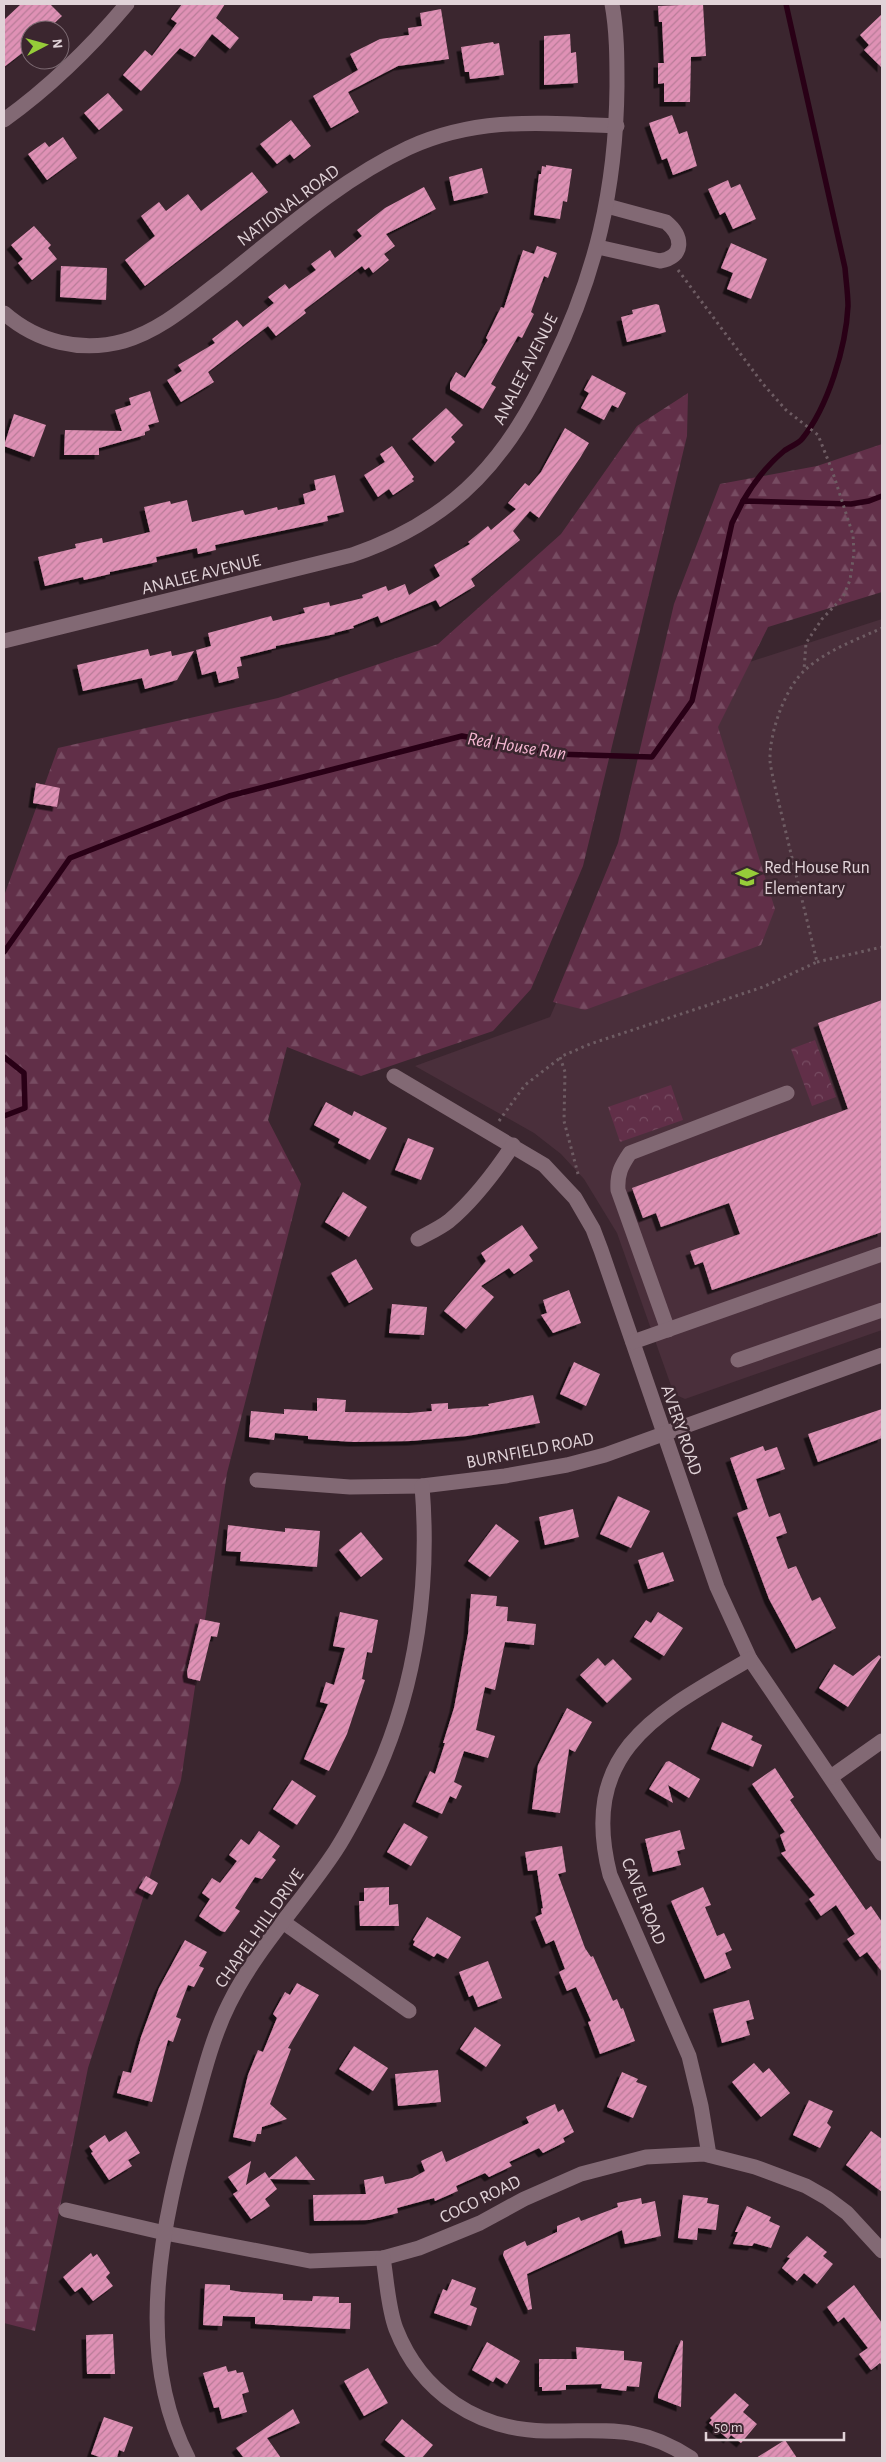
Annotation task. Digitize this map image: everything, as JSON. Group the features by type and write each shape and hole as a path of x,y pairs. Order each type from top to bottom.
{"street":[{"path":"4,120 52,84 107,28 127,4"},
{"name":"ANALEE AVENUE","path":"4,641 328,563 375,548 421,523 457,497 476,480 510,440 525,417 573,318 598,246 607,206 617,126 617,59 612,4"},
{"name":"NATIONAL ROAD","path":"4,313 33,334 56,342 79,346 124,341 148,331 178,314 352,179 408,148 435,137 486,125 535,122 617,126"},
{"path":"598,246 650,259 670,259 677,251 679,240 673,228 656,219 607,206"},
{"name":"AVERY ROAD","path":"394,1076 492,1132 544,1165 574,1198 593,1230 602,1250 717,1587 750,1659 882,1854"},
{"path":"668,1330 618,1190 617,1177 621,1165 630,1153 787,1093"},
{"path":"418,1239 448,1223 461,1211 496,1171 513,1145"},
{"path":"633,1342 882,1254"},
{"path":"738,1360 882,1310"},
{"name":"BURNFIELD ROAD","path":"257,1480 350,1487 422,1486 505,1476 567,1465 605,1455 882,1356"},
{"name":"CHAPEL HILL DRIVE","path":"188,2458 180,2442 166,2394 158,2339 158,2282 165,2233 180,2160 213,2046 229,2004 254,1962 336,1850 354,1819 378,1770 393,1730 414,1656 421,1611 425,1562 422,1486"},
{"name":"CAVEL ROAD","path":"709,2155 690,2056 610,1875 604,1844 604,1812 607,1784 626,1748 639,1734 679,1700 750,1659"},
{"path":"831,1777 882,1741"},
{"path":"283,1922 409,2011"},
{"name":"COCO ROAD","path":"66,2210 165,2233 310,2261 383,2258 419,2248 480,2222 532,2195 580,2174 646,2157 681,2154 709,2155 781,2175 827,2198 847,2213 882,2251"},
{"path":"383,2258 396,2328 411,2359 439,2392 458,2407 492,2423 511,2428 544,2431 602,2429 637,2433 672,2446 691,2458"}],"path":[{"path":"670,259 763,384 786,410 818,435 854,535 854,553 850,580 843,597 822,619 806,644 804,671"},
{"path":"817,962 775,787 770,760 772,736 789,693 804,671 829,652 882,628"},
{"path":"492,1132 525,1085 560,1058 590,1044 763,987 817,962 882,947"},
{"path":"560,1058 565,1072 564,1121 578,1174"}],"shaded area":[{"name":"Red House Run Elementary","path":"882,619 882,1330 685,1399 674,1394 617,1233 584,1179 561,1154 534,1133 415,1066 550,1017 700,678"}],"green space":[{"path":"688,393 687,436 583,866 531,989 493,1031 361,1076 287,1047 268,1120 301,1184 227,1473 181,1780 88,2068 35,2331 4,2323 4,896 58,748 278,698 438,644 561,534 637,426"},
{"path":"882,444 882,592 768,627 718,727 775,909 761,945 585,1010 553,1002 618,843 674,604 720,484 817,466"},
{"path":"815,1040 836,1097 812,1106 791,1049"},
{"path":"671,1085 683,1120 620,1142 608,1107"}],"building":[{"path":"21,4 50,4 62,16 58,20 20,20 20,55 4,67 4,20"},
{"path":"182,4 225,4 216,18 239,38 230,49 212,34 195,57 180,48 141,91 123,75 145,50 152,56 177,23 171,19"},
{"path":"703,4 706,56 691,57 690,102 664,102 664,83 658,84 658,63 664,63 662,22 659,22 658,6"},
{"path":"441,9 449,59 398,66 348,92 359,112 331,128 313,96 358,70 350,54 380,39 409,35 408,28 422,26 420,13"},
{"path":"882,14 882,68 864,50 869,45 860,35"},
{"path":"570,34 571,53 576,52 578,83 544,85 544,36"},
{"path":"493,42 494,44 499,43 504,75 470,79 469,72 465,72 461,47"},
{"path":"108,93 123,110 99,130 84,113"},
{"path":"672,115 679,134 687,131 697,166 673,175 667,158 662,160 649,123"},
{"path":"291,120 311,146 294,159 290,154 277,164 260,144"},
{"path":"63,137 77,158 47,180 28,154 45,142 49,147"},
{"path":"546,165 572,169 567,202 563,201 560,219 534,215 539,174 541,174 542,166 546,167"},
{"path":"482,168 488,193 454,201 449,177"},
{"path":"252,172 268,192 145,286 125,260 155,236 141,216 159,202 166,211 188,194 201,211"},
{"path":"728,180 731,188 740,184 756,219 733,229 725,212 720,215 708,189"},
{"path":"424,187 436,209 386,234 395,246 384,254 389,260 373,273 369,267 365,270 362,266 304,310 306,313 276,336 268,326 208,372 214,382 181,402 167,380 182,371 178,365 215,343 212,339 237,320 243,327 274,303 268,297 285,284 289,289 316,270 311,264 330,250 335,258 362,236 357,230 385,208"},
{"path":"34,226 51,245 48,248 57,259 32,280 18,263 23,259 11,245"},
{"path":"731,243 767,259 751,299 727,289 733,273 721,268"},
{"path":"537,246 557,253 548,278 544,276 531,312 534,314 522,338 518,336 491,384 496,387 483,409 450,389 450,383 456,372 465,378 488,340 486,338 501,307 504,308 523,250 534,254"},
{"path":"61,266 107,268 106,300 60,297"},
{"path":"656,304 659,305 666,332 627,342 621,317 633,314 632,310"},
{"path":"592,375 626,393 618,408 612,405 604,420 581,408 589,393 584,390"},
{"path":"150,391 159,422 148,425 150,430 145,432 145,435 99,448 99,455 64,455 65,430 122,431 115,410 131,405 129,398"},
{"path":"446,408 463,425 451,437 455,442 435,462 412,439"},
{"path":"14,414 46,425 34,457 4,446"},
{"path":"565,428 589,443 539,518 530,511 513,531 520,540 471,579 475,586 440,607 436,600 381,623 378,616 353,626 354,628 335,634 276,646 276,648 240,657 242,666 237,667 239,678 219,683 216,671 202,675 196,650 211,646 208,633 271,616 273,621 305,613 303,608 329,602 330,606 363,598 362,595 386,586 388,591 405,584 409,595 440,576 434,565 470,544 468,542 488,526 491,530 516,509 508,503 525,483 529,486 541,472"},
{"path":"392,446 414,477 412,479 414,481 393,495 389,489 378,497 364,475 385,462 380,454"},
{"path":"335,475 344,512 327,516 328,521 215,545 216,550 198,554 197,548 156,557 157,562 110,572 110,574 84,580 83,577 45,586 38,557 76,548 75,544 102,538 103,543 150,532 144,507 170,501 171,504 187,500 192,522 243,510 245,515 277,507 278,510 305,504 303,494 316,490 314,480"},
{"path":"148,649 150,656 171,651 172,656 194,651 177,680 145,689 142,678 83,691 77,665"},
{"path":"36,783 60,788 57,807 33,803"},
{"path":"882,1000 882,1232 712,1290 703,1262 695,1265 690,1251 740,1234 729,1203 661,1227 656,1213 643,1218 632,1188 848,1109 818,1023"},
{"path":"326,1102 352,1116 354,1111 387,1128 370,1160 338,1143 340,1139 314,1125"},
{"path":"408,1138 434,1148 421,1180 395,1170"},
{"path":"343,1192 367,1207 349,1237 325,1222"},
{"path":"522,1225 538,1248 529,1255 533,1261 514,1274 509,1268 481,1286 494,1297 466,1329 444,1311 486,1261 481,1253"},
{"path":"356,1259 373,1289 349,1303 331,1273"},
{"path":"569,1290 581,1323 553,1333 541,1315 547,1313 543,1300"},
{"path":"392,1304 427,1307 424,1335 389,1333"},
{"path":"574,1362 600,1374 586,1406 560,1394"},
{"path":"533,1395 540,1423 467,1436 411,1441 354,1442 308,1439 308,1436 275,1433 274,1440 249,1437 251,1411 284,1414 284,1409 317,1411 317,1398 346,1400 345,1412 409,1413 432,1411 431,1404 448,1403 448,1409 489,1406 488,1404"},
{"path":"882,1409 882,1438 818,1462 808,1434"},
{"path":"763,1446 765,1451 777,1447 785,1469 756,1479 769,1517 780,1513 787,1533 776,1537 788,1569 796,1566 812,1601 820,1597 836,1628 796,1649 769,1599 737,1513 748,1509 730,1458"},
{"path":"618,1496 650,1511 631,1548 600,1534"},
{"path":"573,1509 579,1537 545,1545 539,1517"},
{"path":"496,1524 519,1541 490,1577 468,1561"},
{"path":"228,1525 285,1532 285,1528 320,1531 317,1567 240,1561 241,1552 226,1551"},
{"path":"361,1532 383,1559 361,1577 339,1550"},
{"path":"663,1552 674,1581 648,1589 638,1560"},
{"path":"471,1594 497,1596 496,1606 508,1607 507,1621 536,1624 534,1645 505,1642 495,1690 485,1687 476,1730 495,1736 488,1758 464,1751 454,1782 462,1786 456,1799 450,1796 442,1814 416,1802 430,1771 435,1774 445,1743 443,1743 454,1708 468,1634"},
{"path":"340,1612 378,1620 372,1653 367,1652 362,1679 365,1680 347,1734 329,1771 304,1759 328,1704 320,1702 326,1682 334,1685 345,1648 333,1646"},
{"path":"658,1612 683,1628 664,1656 634,1637 646,1620 651,1623"},
{"path":"200,1619 220,1623 217,1637 211,1636 200,1681 188,1678 187,1672"},
{"path":"879,1655 881,1657 848,1707 819,1688 834,1664 853,1676"},
{"path":"598,1658 605,1666 613,1659 632,1679 607,1703 580,1675"},
{"path":"567,1708 592,1722 575,1752 569,1749 560,1813 532,1809 538,1765"},
{"path":"722,1722 753,1736 751,1740 762,1745 753,1767 711,1749"},
{"path":"669,1761 700,1779 689,1798 668,1785 673,1803 649,1789 666,1762"},
{"path":"775,1768 794,1797 790,1800 866,1910 871,1906 882,1922 882,1972 867,1952 860,1957 847,1939 855,1934 836,1905 821,1916 809,1899 815,1895 781,1853 786,1851 780,1835 785,1832 752,1784"},
{"path":"292,1780 316,1796 297,1825 273,1809"},
{"path":"404,1823 428,1837 411,1866 387,1852"},
{"path":"680,1830 685,1849 677,1851 681,1865 653,1872 645,1839"},
{"path":"259,1831 280,1846 272,1857 276,1860 262,1879 255,1877 235,1908 240,1911 225,1932 221,1931 199,1916 210,1899 202,1893 212,1878 220,1883 237,1861 229,1855 241,1839 249,1845"},
{"path":"562,1846 566,1872 558,1874 585,1948 591,1957 593,1956 613,2001 617,1999 621,2009 623,2008 635,2041 600,2054 588,2022 591,2021 576,1987 567,1991 559,1972 565,1969 554,1940 546,1944 535,1917 542,1914 541,1909 543,1908 537,1870 528,1871 525,1852"},
{"path":"146,1876 158,1883 152,1895 139,1888"},
{"path":"389,1887 389,1905 398,1904 399,1926 360,1926 359,1901 364,1901 364,1888"},
{"path":"703,1887 711,1905 705,1907 717,1936 724,1933 732,1950 725,1953 731,1968 705,1979 671,1901"},
{"path":"427,1917 461,1937 448,1959 437,1953 434,1957 413,1945 415,1941 413,1940"},
{"path":"185,1940 207,1952 199,1966 204,1968 194,1987 188,1985 176,2017 181,2019 173,2042 168,2040 152,2102 117,2093 123,2071 131,2073 141,2037 159,1988"},
{"path":"488,1961 502,1998 478,2007 473,1995 469,1997 459,1972"},
{"path":"297,1983 319,1995 288,2048 291,2049 270,2104 287,2119 262,2127 261,2134 257,2134 255,2142 233,2137 248,2075 258,2050 263,2052 277,2018 273,2014 285,1992 290,1995"},
{"path":"749,2000 754,2019 746,2021 750,2035 722,2043 713,2009"},
{"path":"475,2027 501,2045 486,2067 460,2049"},
{"path":"354,2046 388,2068 373,2091 339,2069"},
{"path":"754,2063 763,2073 769,2068 790,2093 761,2117 732,2082"},
{"path":"438,2070 441,2102 398,2106 395,2074"},
{"path":"622,2072 638,2079 636,2082 647,2086 633,2118 607,2107"},
{"path":"809,2100 833,2111 827,2123 831,2127 820,2148 793,2135"},
{"path":"555,2104 558,2112 563,2109 574,2132 563,2138 565,2142 543,2153 539,2148 509,2162 512,2166 489,2177 485,2173 456,2186 458,2191 435,2201 434,2198 397,2208 398,2213 369,2220 314,2221 313,2195 366,2194 364,2180 383,2176 385,2184 412,2178 425,2171 421,2161 442,2151 446,2162 529,2123 526,2117"},
{"path":"126,2131 140,2153 128,2160 132,2166 109,2180 91,2153 93,2152 89,2146 105,2135 109,2142"},
{"path":"871,2131 882,2139 882,2192 846,2165"},
{"path":"296,2156 315,2180 270,2179 277,2189 265,2199 270,2206 251,2219 233,2194 238,2191 228,2177 251,2161 246,2185 265,2172 269,2178"},
{"path":"683,2195 708,2198 707,2203 719,2205 716,2230 698,2228 697,2240 678,2238"},
{"path":"641,2198 642,2204 655,2201 661,2236 625,2244 622,2230 527,2274 532,2309 528,2310 503,2255 504,2251 525,2241 527,2246 557,2232 557,2226 579,2217 581,2221 618,2207 617,2203"},
{"path":"747,2206 771,2217 769,2221 780,2226 771,2248 754,2243 752,2246 733,2244 738,2232 735,2232"},
{"path":"807,2236 827,2252 823,2256 833,2264 817,2284 804,2273 797,2281 782,2268 790,2258 787,2257"},
{"path":"91,2253 93,2257 97,2254 110,2273 106,2277 113,2286 93,2301 82,2287 75,2292 63,2277"},
{"path":"452,2279 476,2288 470,2305 477,2308 471,2326 434,2313 443,2289 447,2291"},
{"path":"205,2284 230,2285 230,2290 242,2292 283,2294 283,2300 312,2301 313,2296 339,2297 339,2303 351,2303 350,2329 255,2324 255,2317 223,2316 222,2326 203,2325"},
{"path":"854,2285 882,2323 882,2366 880,2363 871,2370 859,2354 868,2348 844,2317 838,2322 827,2307"},
{"path":"113,2334 115,2374 87,2374 86,2335"},
{"path":"681,2340 683,2341 681,2407 658,2398 658,2394"},
{"path":"487,2342 520,2361 507,2384 496,2377 493,2382 472,2370"},
{"path":"576,2347 624,2351 624,2360 642,2362 639,2387 627,2386 626,2391 601,2388 602,2384 566,2385 566,2390 542,2391 542,2387 539,2387 539,2359 577,2359"},
{"path":"226,2366 228,2372 236,2370 237,2373 243,2372 249,2392 242,2394 247,2412 222,2419 219,2407 214,2408 203,2373"},
{"path":"368,2368 388,2403 364,2416 344,2381"},
{"path":"735,2393 749,2405 743,2412 757,2424 741,2443 731,2435 728,2439 709,2423 712,2420 710,2418"},
{"path":"293,2409 300,2423 267,2438 281,2458 244,2458 236,2448"},
{"path":"104,2417 133,2427 124,2452 119,2450 117,2458 102,2458 91,2454"},
{"path":"402,2419 433,2445 422,2458 407,2458 385,2440"},
{"path":"785,2440 797,2458 756,2458"}],"waterway":[{"path":"743,501 766,468 784,451 802,439 811,426 834,376 847,322 848,306 845,268 786,4"},
{"name":"Red House Run","path":"4,952 70,858 229,796 462,736 555,754 652,757 692,701 732,523 743,501 851,504 869,501 882,496"},
{"name":"Red House Run","path":"4,1057 24,1073 25,1108 4,1116"}],"place":[{"name":"Red House Run Elementary","path":"747,877"}]}
